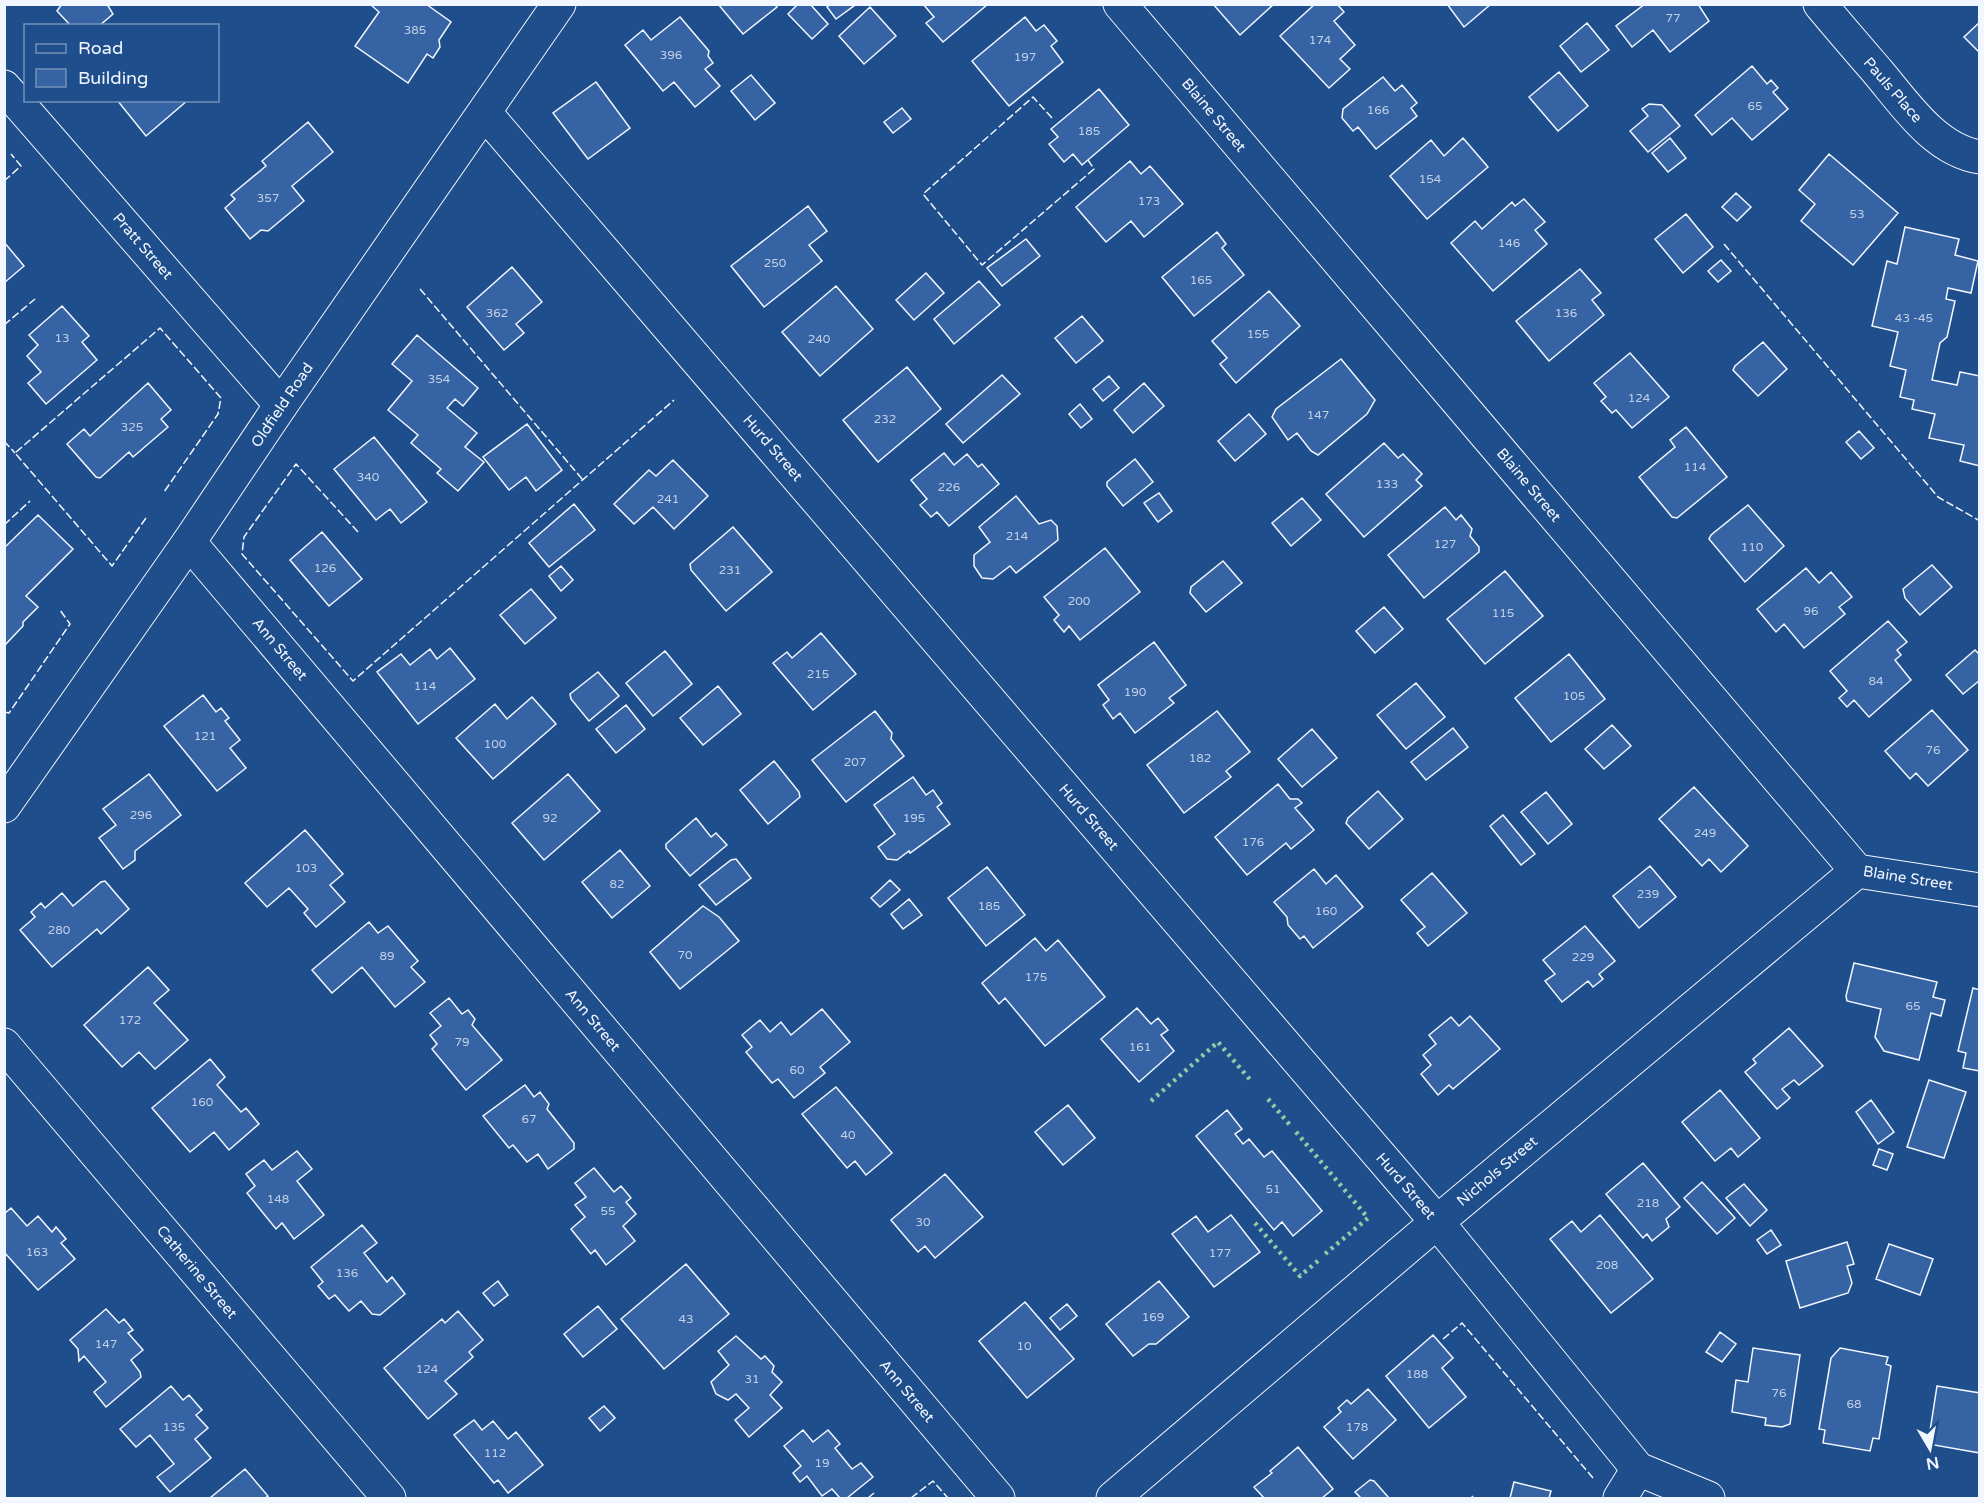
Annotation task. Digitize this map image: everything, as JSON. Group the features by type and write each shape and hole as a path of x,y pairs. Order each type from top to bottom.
{"street":[{"name":"Blaine Street","path":"1120,4 1857,871 1980,890"},
{"name":"Pauls Place","path":"1820,4 1920,121 1952,147 1980,158"},
{"name":"Oldfield Road","path":"5,806 485,113 552,8"},
{"name":"Pratt Street","path":"4,87 281,405"},
{"name":"Hurd Street","path":"485,113 1437,1222 1638,1468 1695,1495 1708,1498"},
{"name":"Ann Street","path":"189,542 998,1498"},
{"name":"Nichols Street","path":"1113,1498 1437,1222 1857,871"},
{"name":"Catherine Street","path":"4,1045 389,1498"},
{"path":"1620,1498 1638,1468"}],"building":[{"path":"62,4 107,4 113,14 101,24 69,24 57,11"},
{"path":"370,4 426,4 451,22 439,40 440,47 433,58 427,54 408,83 355,46 379,12"},
{"path":"718,4 775,4 777,7 743,34"},
{"path":"798,4 810,4 828,24 812,39 788,14"},
{"path":"831,4 855,5 836,19 827,7"},
{"path":"923,4 988,4 943,42 926,23 934,17"},
{"path":"1213,4 1274,4 1240,35"},
{"path":"1315,4 1337,4 1344,12 1334,21 1355,45 1340,59 1350,69 1329,88 1280,36"},
{"path":"1447,4 1491,4 1464,27"},
{"path":"1645,4 1698,4 1709,21 1670,52 1653,30 1632,47 1616,26"},
{"path":"870,7 896,36 864,64 839,36"},
{"path":"680,17 709,51 708,56 713,63 705,69 720,86 695,107 674,82 663,91 625,45 643,30 651,40"},
{"path":"1025,17 1036,31 1044,25 1057,41 1051,46 1063,62 1009,106 972,61"},
{"path":"1980,22 1980,53 1964,37"},
{"path":"1587,23 1609,50 1581,72 1560,46"},
{"path":"1752,66 1767,84 1771,80 1778,88 1773,92 1788,109 1752,140 1732,118 1712,135 1695,115"},
{"path":"1559,72 1588,106 1558,131 1529,97"},
{"path":"751,75 775,103 755,120 731,91"},
{"path":"1383,77 1395,91 1402,85 1417,103 1411,108 1417,116 1376,149 1358,127 1353,131 1342,118 1343,109"},
{"path":"596,82 630,128 588,159 553,113"},
{"path":"1099,89 1129,125 1082,165 1073,154 1064,162 1049,144 1058,137 1051,129"},
{"path":"119,102 186,102 146,136"},
{"path":"1649,104 1662,105 1680,126 1648,152 1630,131 1648,116 1642,109"},
{"path":"902,108 911,119 893,133 884,122"},
{"path":"308,122 333,152 292,186 304,201 268,231 261,230 250,239 225,208 235,199 231,195 266,166 262,161"},
{"path":"1463,138 1488,167 1427,219 1390,176 1431,140 1444,156"},
{"path":"1670,138 1686,158 1668,172 1652,153"},
{"path":"1829,154 1898,213 1853,265 1801,221 1815,204 1799,190"},
{"path":"1130,161 1141,174 1150,166 1183,204 1144,237 1131,221 1106,242 1076,207"},
{"path":"1736,193 1751,207 1737,221 1722,207"},
{"path":"1524,199 1545,222 1535,230 1547,244 1493,291 1451,243 1475,221 1482,229 1512,202 1515,206"},
{"path":"808,206 827,231 809,245 822,261 764,307 731,266"},
{"path":"1686,214 1713,247 1683,273 1655,239"},
{"path":"1905,227 1959,239 1955,255 1978,261 1971,293 1948,288 1946,299 1955,301 1947,337 1940,343 1932,380 1957,385 1960,372 1980,376 1980,466 1960,461 1964,445 1929,438 1935,414 1912,409 1914,400 1900,397 1906,370 1890,366 1898,332 1872,326 1887,261 1897,264"},
{"path":"1217,232 1226,244 1222,248 1244,275 1194,316 1162,277"},
{"path":"1026,239 1040,256 1002,286 987,268"},
{"path":"4,242 24,266 4,283"},
{"path":"1721,260 1731,271 1718,282 1708,271"},
{"path":"512,267 542,302 516,324 524,333 504,350 467,307"},
{"path":"1580,269 1601,293 1592,300 1604,315 1549,361 1516,321"},
{"path":"926,273 944,293 914,320 896,300"},
{"path":"979,281 1000,305 954,344 934,319"},
{"path":"836,286 873,329 820,376 782,332"},
{"path":"1269,291 1300,326 1236,383 1220,364 1227,358 1212,341"},
{"path":"62,306 89,336 82,342 97,360 46,404 28,383 41,372 27,356 38,345 29,335"},
{"path":"1082,316 1103,341 1076,363 1055,338"},
{"path":"417,335 478,388 463,406 455,399 447,408 477,433 465,447 484,462 458,491 437,473 441,469 411,443 418,435 388,410 412,381 392,364"},
{"path":"1763,342 1787,369 1758,396 1733,370"},
{"path":"1630,353 1669,397 1632,428 1616,410 1612,413 1601,401 1606,397 1594,383"},
{"path":"1341,359 1375,400 1367,414 1318,455 1311,451 1297,433 1288,440 1272,417 1276,409"},
{"path":"907,367 941,409 878,462 843,420"},
{"path":"1002,375 1020,394 963,443 946,424"},
{"path":"1109,376 1119,388 1103,401 1093,389"},
{"path":"148,383 171,410 161,419 168,427 133,457 129,452 100,478 96,477 67,444 84,429 90,436"},
{"path":"1144,383 1164,406 1133,433 1114,410"},
{"path":"1080,404 1092,419 1081,428 1069,414"},
{"path":"1249,414 1266,434 1235,461 1218,441"},
{"path":"527,424 562,470 536,491 526,477 509,490 483,457"},
{"path":"1686,427 1727,477 1677,518 1672,517 1639,477 1675,447 1670,440"},
{"path":"1859,431 1874,448 1861,459 1846,442"},
{"path":"374,437 427,502 401,523 390,509 376,520 334,469"},
{"path":"1384,443 1398,458 1403,454 1422,474 1416,480 1422,486 1364,537 1326,494"},
{"path":"944,453 954,465 967,454 978,467 982,464 999,484 949,526 937,512 931,517 920,505 927,499 911,480"},
{"path":"1135,459 1153,482 1123,506 1107,486 1107,482"},
{"path":"673,460 708,496 674,529 653,507 634,524 614,504 649,470 656,476"},
{"path":"1159,493 1172,511 1158,522 1144,503"},
{"path":"1016,496 1039,524 1051,520 1057,526 1058,540 1016,573 1010,566 993,579 982,578 974,566 974,555 990,542 979,527"},
{"path":"1302,498 1321,520 1291,546 1272,523"},
{"path":"574,504 595,530 549,567 529,543"},
{"path":"1748,505 1784,546 1745,582 1709,539"},
{"path":"1445,507 1456,520 1461,515 1472,529 1470,536 1479,547 1479,552 1424,598 1388,555"},
{"path":"38,515 73,549 26,596 38,607 4,646 4,548"},
{"path":"733,527 772,572 726,611 691,570 690,564"},
{"path":"322,532 362,579 329,606 290,560"},
{"path":"1105,548 1140,592 1080,640 1069,626 1064,632 1054,620 1059,615 1044,597"},
{"path":"1223,561 1242,583 1206,612 1190,593 1191,587"},
{"path":"1932,565 1952,587 1920,615 1905,598 1903,589"},
{"path":"561,566 573,580 561,591 549,576"},
{"path":"1806,568 1819,583 1831,572 1852,597 1839,607 1845,614 1804,648 1784,624 1776,632 1757,609"},
{"path":"1505,571 1543,616 1485,664 1447,619"},
{"path":"531,589 556,618 525,644 500,615"},
{"path":"1384,607 1403,629 1375,653 1356,631"},
{"path":"1888,621 1907,642 1897,650 1901,655 1895,660 1911,680 1869,717 1854,700 1847,707 1839,698 1847,691 1830,671"},
{"path":"821,633 856,674 813,710 773,663 787,652 792,658"},
{"path":"1154,642 1186,685 1169,698 1174,703 1135,733 1120,713 1113,719 1103,705 1109,700 1098,685"},
{"path":"450,648 475,679 418,724 377,672 401,654 410,665 430,649 437,659"},
{"path":"1975,650 1980,655 1980,680 1963,694 1946,675"},
{"path":"665,651 692,684 653,716 626,683"},
{"path":"1569,654 1605,699 1551,742 1515,698"},
{"path":"598,672 619,696 589,721 571,699 570,694"},
{"path":"1416,683 1445,717 1406,749 1377,715"},
{"path":"718,686 741,714 703,745 680,718"},
{"path":"203,695 216,712 221,708 229,718 225,721 240,740 230,748 246,768 217,791 164,726"},
{"path":"532,697 556,724 493,779 456,738 495,704 507,719"},
{"path":"626,705 645,729 616,753 596,729"},
{"path":"1932,710 1968,750 1928,786 1916,773 1910,779 1885,751"},
{"path":"875,711 892,733 891,739 904,756 846,802 812,760"},
{"path":"1217,711 1250,752 1226,771 1231,777 1184,813 1147,765"},
{"path":"1612,725 1631,746 1604,769 1585,749"},
{"path":"1453,728 1468,747 1426,780 1411,762"},
{"path":"1312,729 1337,758 1302,787 1278,759"},
{"path":"774,761 799,792 800,797 768,824 740,790"},
{"path":"149,774 181,815 135,851 135,860 123,869 99,838 116,825 103,809"},
{"path":"568,774 600,811 544,860 512,823"},
{"path":"913,777 926,795 933,790 942,803 937,807 950,824 910,853 909,851 897,860 887,859 878,847 895,834 874,805"},
{"path":"1278,784 1290,799 1298,799 1302,803 1295,808 1314,830 1291,849 1286,843 1247,875 1215,837"},
{"path":"1694,787 1748,846 1721,872 1709,859 1702,866 1659,819"},
{"path":"1378,791 1403,819 1369,849 1346,823 1348,818"},
{"path":"1546,792 1572,824 1548,844 1521,812"},
{"path":"1503,815 1535,854 1521,865 1490,826"},
{"path":"696,818 711,837 716,833 727,845 690,876 666,848 666,844"},
{"path":"305,830 343,874 330,885 345,902 316,927 304,913 308,909 289,888 267,907 245,883"},
{"path":"620,850 650,886 612,918 582,882"},
{"path":"736,859 751,878 716,905 699,885 731,860"},
{"path":"1650,866 1676,897 1639,928 1613,896"},
{"path":"987,867 1025,915 986,946 948,898"},
{"path":"1314,869 1326,884 1336,875 1363,907 1313,948 1304,936 1300,939 1288,925 1287,917 1274,902"},
{"path":"1432,873 1467,913 1428,946 1417,933 1425,927 1401,900"},
{"path":"890,880 900,890 880,907 871,898"},
{"path":"105,881 129,909 101,934 97,929 52,967 20,930 35,917 31,912 41,903 45,908 62,893 73,906"},
{"path":"909,899 922,915 903,929 891,914"},
{"path":"703,906 719,917 739,941 680,989 650,952"},
{"path":"369,922 378,933 388,926 418,961 411,967 425,982 395,1007 362,967 332,993 312,970"},
{"path":"1585,926 1615,961 1599,974 1603,979 1593,987 1588,981 1562,1002 1545,981 1555,974 1543,960"},
{"path":"1035,938 1046,951 1058,940 1105,997 1045,1046 1005,998 999,1004 982,983"},
{"path":"1854,963 1937,982 1933,997 1945,1000 1941,1016 1931,1013 1919,1060 1884,1051 1875,1037 1881,1009 1847,1001 1846,996"},
{"path":"148,967 169,990 154,1003 188,1040 155,1069 139,1052 122,1067 84,1025"},
{"path":"1973,988 1980,990 1980,1071 1963,1068 1966,1053 1958,1051"},
{"path":"449,998 462,1014 468,1010 475,1019 472,1025 502,1060 466,1090 432,1049 437,1044 430,1035 441,1026 430,1013"},
{"path":"1137,1008 1151,1024 1158,1018 1168,1030 1161,1035 1174,1051 1139,1082 1101,1039"},
{"path":"822,1009 850,1042 820,1067 825,1073 794,1098 778,1079 772,1083 746,1052 752,1047 742,1035 760,1020 770,1032 781,1022 791,1035"},
{"path":"1470,1016 1500,1049 1453,1089 1449,1085 1438,1095 1421,1074 1431,1065 1423,1055 1436,1044 1429,1035 1451,1017 1459,1026"},
{"path":"1789,1028 1823,1066 1799,1085 1794,1080 1782,1089 1790,1098 1777,1109 1745,1072 1756,1063 1753,1059"},
{"path":"210,1059 225,1077 217,1085 241,1112 246,1108 259,1124 229,1150 214,1132 190,1152 152,1108"},
{"path":"1929,1080 1966,1092 1944,1158 1907,1147"},
{"path":"525,1085 534,1097 540,1092 549,1104 547,1109 574,1143 574,1149 548,1169 538,1154 527,1162 513,1145 509,1148 483,1116"},
{"path":"836,1087 892,1153 866,1175 855,1161 847,1168 802,1114"},
{"path":"1720,1090 1760,1138 1738,1157 1731,1148 1715,1161 1682,1122"},
{"path":"1871,1100 1894,1132 1878,1144 1856,1112"},
{"path":"1068,1105 1095,1138 1063,1165 1035,1132"},
{"path":"1227,1110 1242,1129 1235,1134 1243,1144 1249,1139 1264,1157 1272,1151 1322,1211 1293,1236 1282,1222 1274,1230 1196,1136"},
{"path":"1879,1149 1893,1154 1887,1170 1873,1165"},
{"path":"297,1151 312,1169 297,1181 324,1215 294,1239 282,1223 276,1229 247,1193 255,1186 246,1174 264,1160 272,1170"},
{"path":"1643,1163 1680,1207 1666,1219 1669,1227 1652,1241 1647,1234 1643,1238 1606,1194"},
{"path":"594,1168 614,1192 621,1186 631,1198 626,1202 636,1214 623,1226 635,1241 606,1265 595,1250 591,1254 571,1229 585,1217 575,1205 586,1197 575,1183"},
{"path":"945,1174 983,1217 935,1258 925,1246 918,1252 891,1220"},
{"path":"1702,1182 1735,1218 1717,1234 1684,1198"},
{"path":"1744,1184 1767,1210 1750,1226 1726,1198"},
{"path":"11,1208 27,1226 38,1216 52,1232 56,1227 66,1239 61,1243 75,1259 38,1290 4,1252 4,1214"},
{"path":"1231,1215 1260,1252 1214,1287 1172,1234 1196,1216 1208,1232"},
{"path":"1600,1215 1653,1279 1611,1313 1550,1239 1572,1221 1581,1232"},
{"path":"362,1225 377,1243 364,1253 387,1282 392,1277 405,1294 380,1315 372,1314 361,1301 349,1311 335,1295 329,1299 318,1286 323,1282 311,1267"},
{"path":"1771,1230 1781,1245 1767,1254 1757,1240"},
{"path":"1847,1242 1854,1264 1847,1266 1852,1283 1848,1293 1800,1308 1786,1261"},
{"path":"1889,1244 1933,1259 1920,1295 1876,1279"},
{"path":"686,1264 729,1314 664,1369 621,1319"},
{"path":"498,1281 508,1295 494,1306 483,1293"},
{"path":"1159,1281 1189,1317 1156,1344 1149,1344 1133,1356 1106,1324"},
{"path":"1025,1302 1074,1359 1027,1398 979,1341"},
{"path":"1067,1304 1077,1316 1060,1330 1050,1318"},
{"path":"598,1306 617,1329 583,1357 564,1334"},
{"path":"106,1309 119,1323 124,1319 133,1330 128,1333 143,1350 131,1360 141,1377 106,1407 94,1392 106,1382 84,1356 79,1361 78,1349 70,1340"},
{"path":"458,1311 483,1340 469,1352 473,1357 445,1381 457,1394 428,1419 384,1368 442,1319 445,1323"},
{"path":"1720,1332 1736,1344 1722,1362 1706,1352"},
{"path":"1433,1335 1453,1358 1442,1368 1466,1397 1429,1428 1386,1376"},
{"path":"736,1336 761,1359 765,1356 774,1366 772,1372 782,1382 770,1395 782,1408 749,1437 735,1420 749,1408 736,1394 728,1400 716,1394 711,1382 729,1365 718,1351"},
{"path":"1753,1348 1800,1355 1790,1424 1782,1427 1765,1425 1766,1418 1732,1412 1736,1380 1748,1382"},
{"path":"1840,1348 1888,1357 1886,1364 1891,1366 1879,1439 1873,1438 1870,1451 1823,1443 1825,1430 1819,1429 1831,1358"},
{"path":"171,1386 183,1400 189,1395 202,1410 196,1415 208,1428 195,1439 211,1458 170,1492 157,1477 174,1464 150,1435 136,1447 120,1429"},
{"path":"1937,1386 1980,1393 1980,1453 1928,1444"},
{"path":"1368,1389 1396,1420 1353,1459 1324,1427 1341,1412 1338,1408 1347,1400 1351,1404"},
{"path":"604,1406 615,1418 600,1431 589,1418"},
{"path":"474,1420 482,1430 493,1421 508,1439 516,1432 543,1465 508,1493 498,1480 494,1483 454,1435"},
{"path":"803,1430 813,1442 828,1430 840,1444 835,1448 852,1469 861,1463 873,1477 847,1498 840,1498 832,1489 822,1496 807,1476 800,1482 793,1473 801,1466 784,1446"},
{"path":"1298,1447 1333,1489 1322,1498 1264,1498 1254,1487"},
{"path":"245,1469 268,1496 265,1498 210,1498"},
{"path":"1370,1480 1374,1481 1389,1498 1361,1498 1355,1492"},
{"path":"1514,1482 1551,1491 1549,1498 1510,1498"}],"hedge":[{"path":"1151,1101 1218,1042 1252,1082"},
{"path":"1268,1099 1290,1125"},
{"path":"1296,1132 1368,1218 1325,1254"},
{"path":"1255,1223 1300,1276 1319,1260"}],"fence":[{"path":"1052,118 1033,97 923,194 982,265 1094,169 1088,160"},
{"path":"4,181 21,166 11,154"},
{"path":"1724,244 1938,497 1980,521"},
{"path":"420,289 583,480"},
{"path":"4,325 35,299"},
{"path":"146,518 112,566 15,453 160,328 221,398 218,414 164,492"},
{"path":"358,532 296,464 244,537 242,554 353,681 674,400"},
{"path":"4,441 15,453"},
{"path":"4,525 30,501"},
{"path":"4,712 9,713 70,624 60,610"},
{"path":"1443,1339 1462,1323 1593,1478"},
{"path":"911,1498 933,1481 948,1498"},
{"path":"868,1498 874,1493"}]}
